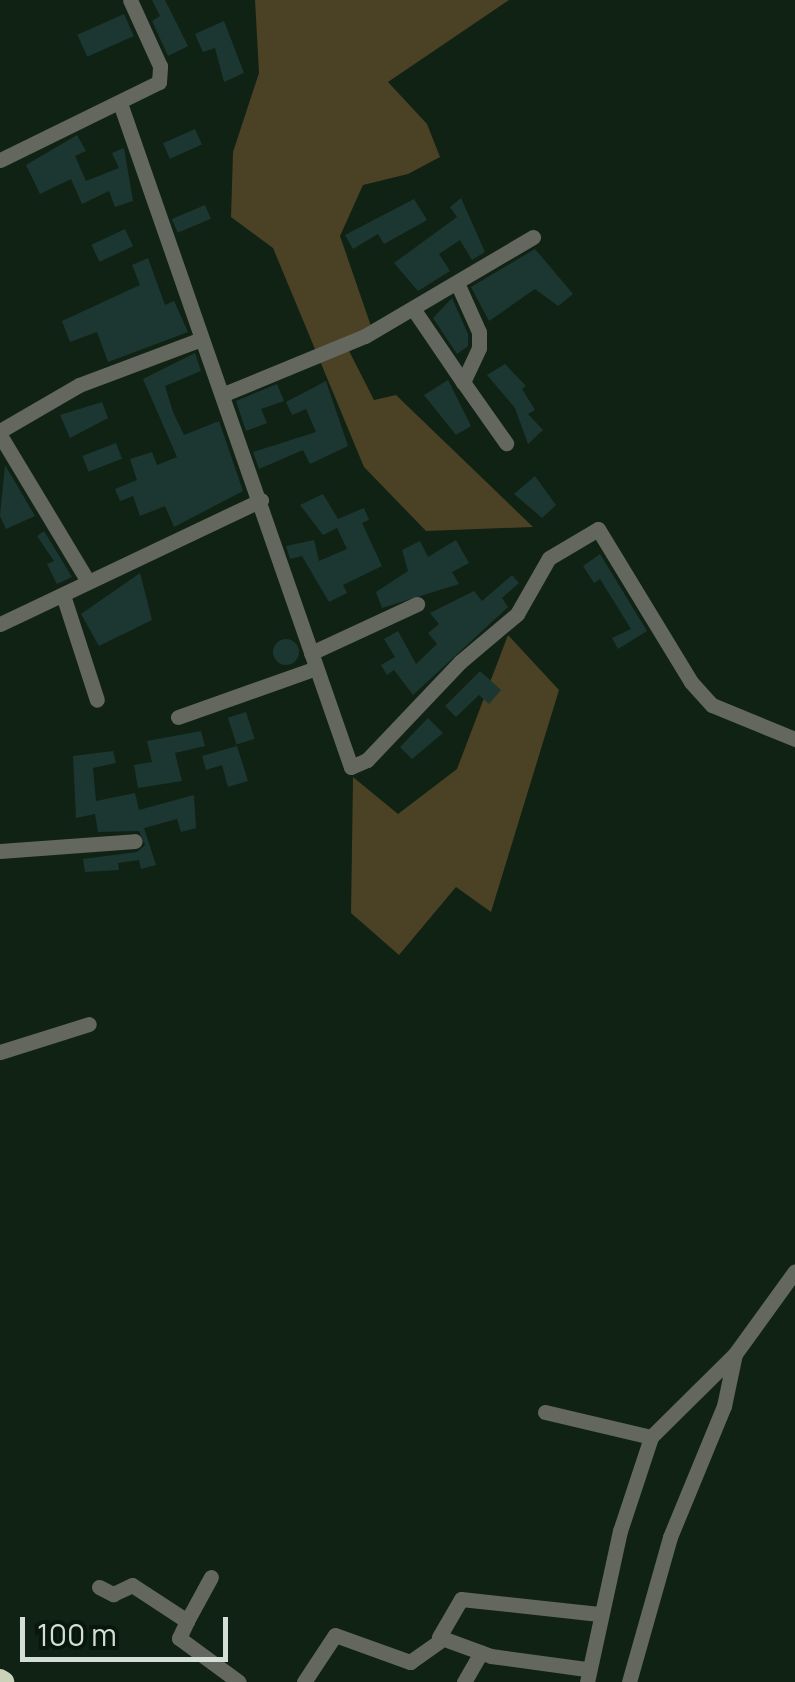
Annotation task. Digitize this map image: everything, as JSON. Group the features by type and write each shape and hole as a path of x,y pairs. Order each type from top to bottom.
{"street":[{"path":"0,160 120,102 162,77 130,0"},
{"path":"120,102 200,340 224,394 261,500 345,754 356,768 517,614 549,558 598,529 702,694 725,711 795,738"},
{"path":"224,394 414,310 533,237"},
{"path":"458,285 478,332 475,361 463,382"},
{"path":"414,310 506,443"},
{"path":"87,580 0,433 79,385 200,340"},
{"path":"0,624 261,500"},
{"path":"63,595 97,700"},
{"path":"178,717 313,660 417,604"},
{"path":"0,852 135,841"},
{"path":"0,1052 89,1024"},
{"path":"439,1642 586,1676 599,1614 650,1438 735,1354 789,1288 795,1272"},
{"path":"628,1682 670,1537 724,1406 735,1354"},
{"path":"545,1412 650,1438"},
{"path":"211,1577 180,1638 239,1682"},
{"path":"99,1587 113,1594 132,1585 187,1621"},
{"path":"304,1682 335,1635 410,1662 439,1642 461,1599 599,1614"},
{"path":"464,1682 481,1652"}],"shaded area":[{"path":"255,0 509,0 388,82 427,124 440,157 408,174 363,185 340,236 372,329 346,345 374,400 396,395 533,527 426,531 364,467 273,248 231,217 233,152 259,73"},
{"path":"508,635 559,690 491,912 456,887 399,955 351,913 353,777 398,814 457,769"}],"building":[{"path":"152,0 165,0 188,46 168,56 152,21 160,16"},
{"path":"124,14 134,36 87,57 77,35"},
{"path":"224,21 244,73 224,82 215,48 203,52 195,34"},
{"path":"195,129 202,145 170,159 163,143"},
{"path":"77,135 86,151 75,156 86,181 119,168 112,153 124,148 133,201 115,207 109,191 82,204 71,179 40,194 26,165"},
{"path":"461,198 485,252 472,260 460,240 439,254 450,271 418,291 394,263 457,217 450,207"},
{"path":"414,199 427,220 384,244 378,234 353,249 345,235"},
{"path":"205,205 211,219 178,233 172,219"},
{"path":"125,229 133,246 99,262 91,245"},
{"path":"535,249 573,294 558,306 535,289 489,321 471,287"},
{"path":"148,258 165,305 174,301 188,332 108,362 97,332 70,342 62,321 140,285 132,265"},
{"path":"452,298 468,334 468,346 457,354 433,318"},
{"path":"195,353 201,371 165,386 173,412 184,435 219,421 243,491 174,527 165,506 140,516 133,496 120,501 115,489 137,480 130,459 152,452 157,465 177,457 143,379"},
{"path":"505,364 526,386 522,389 535,410 528,414 543,430 528,444 515,408 487,375"},
{"path":"448,380 471,426 456,435 424,395"},
{"path":"326,381 348,446 310,464 303,450 259,469 253,452 316,432 306,409 292,415 286,402"},
{"path":"277,384 284,401 261,409 267,423 246,431 236,401"},
{"path":"102,402 108,418 70,438 60,415"},
{"path":"116,443 122,459 88,472 82,456"},
{"path":"5,465 35,516 6,529 0,516"},
{"path":"535,476 556,505 542,518 514,494"},
{"path":"323,494 338,519 364,508 369,520 362,523 382,566 343,585 347,593 329,602 302,556 290,559 286,546 314,540 319,561 347,549 337,528 323,535 300,505"},
{"path":"44,531 72,577 57,584 47,564 54,561 37,536"},
{"path":"456,540 469,563 452,572 459,584 382,608 376,592 408,571 402,550 420,541 428,557"},
{"path":"600,554 647,631 618,649 612,638 631,629 600,579 594,583 583,566"},
{"path":"140,573 152,620 99,646 81,614"},
{"path":"512,575 519,583 502,598 508,607 413,695 394,670 387,675 381,665 395,657 384,639 398,631 416,664 437,644 428,633 439,624 430,613 474,591 482,601"},
{"path":"286,639 295,643 299,652 295,661 286,665 277,661 273,652 277,643"},
{"path":"480,671 501,690 489,704 479,695 456,717 445,706"},
{"path":"246,712 255,739 237,745 228,718"},
{"path":"428,718 443,733 412,759 400,747"},
{"path":"201,731 205,746 175,753 182,781 138,788 134,765 152,762 147,741"},
{"path":"237,746 248,781 228,787 222,765 206,770 202,756"},
{"path":"113,751 116,763 93,768 96,801 135,793 139,810 194,795 196,828 181,832 177,819 144,828 156,865 141,869 139,860 118,863 119,870 85,872 83,859 137,852 145,845 139,831 98,832 95,814 76,818 73,756"}]}
